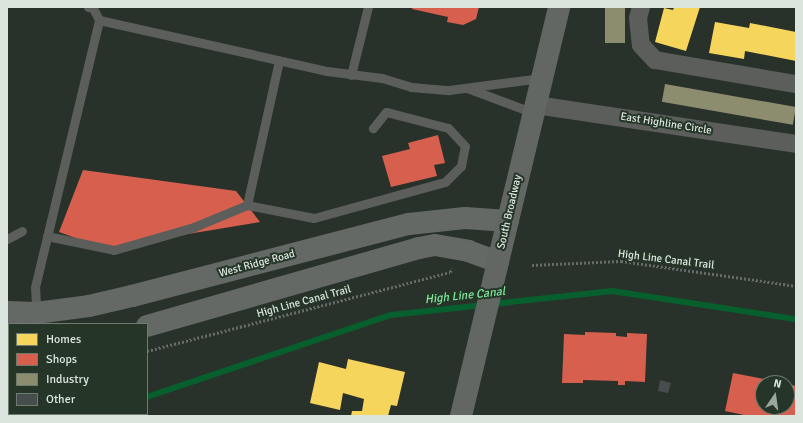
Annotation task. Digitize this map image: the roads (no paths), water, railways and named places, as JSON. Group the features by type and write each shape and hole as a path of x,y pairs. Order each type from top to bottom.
{"main road":[{"name":"South Broadway","path":"461,416 559,7"}],"street":[{"path":"641,7 638,18 641,45 655,60 796,84"},
{"name":"East Highline Circle","path":"535,109 796,144"},
{"name":"West Ridge Road","path":"7,312 37,318 132,296 410,224 465,218 508,221"},
{"path":"148,326 419,248 435,245 468,250 498,262"}],"lane":[{"path":"37,318 35,287 99,20 93,8 88,7"},
{"path":"351,75 368,7"},
{"path":"99,20 279,61 351,75 382,78 411,87 448,90 542,78"},
{"path":"247,205 279,61"},
{"path":"466,88 535,109"},
{"path":"48,236 114,250 194,227 247,205 314,218 445,182 460,166 465,146 448,128 386,112 373,128"},
{"path":"7,239 22,231"}],"waterway":[{"name":"High Line Canal","path":"493,304 612,291 796,319"},
{"name":"High Line Canal","path":"148,397 391,315 483,305"},
{"name":"High Line Canal","path":"52,416 59,415"}]}
